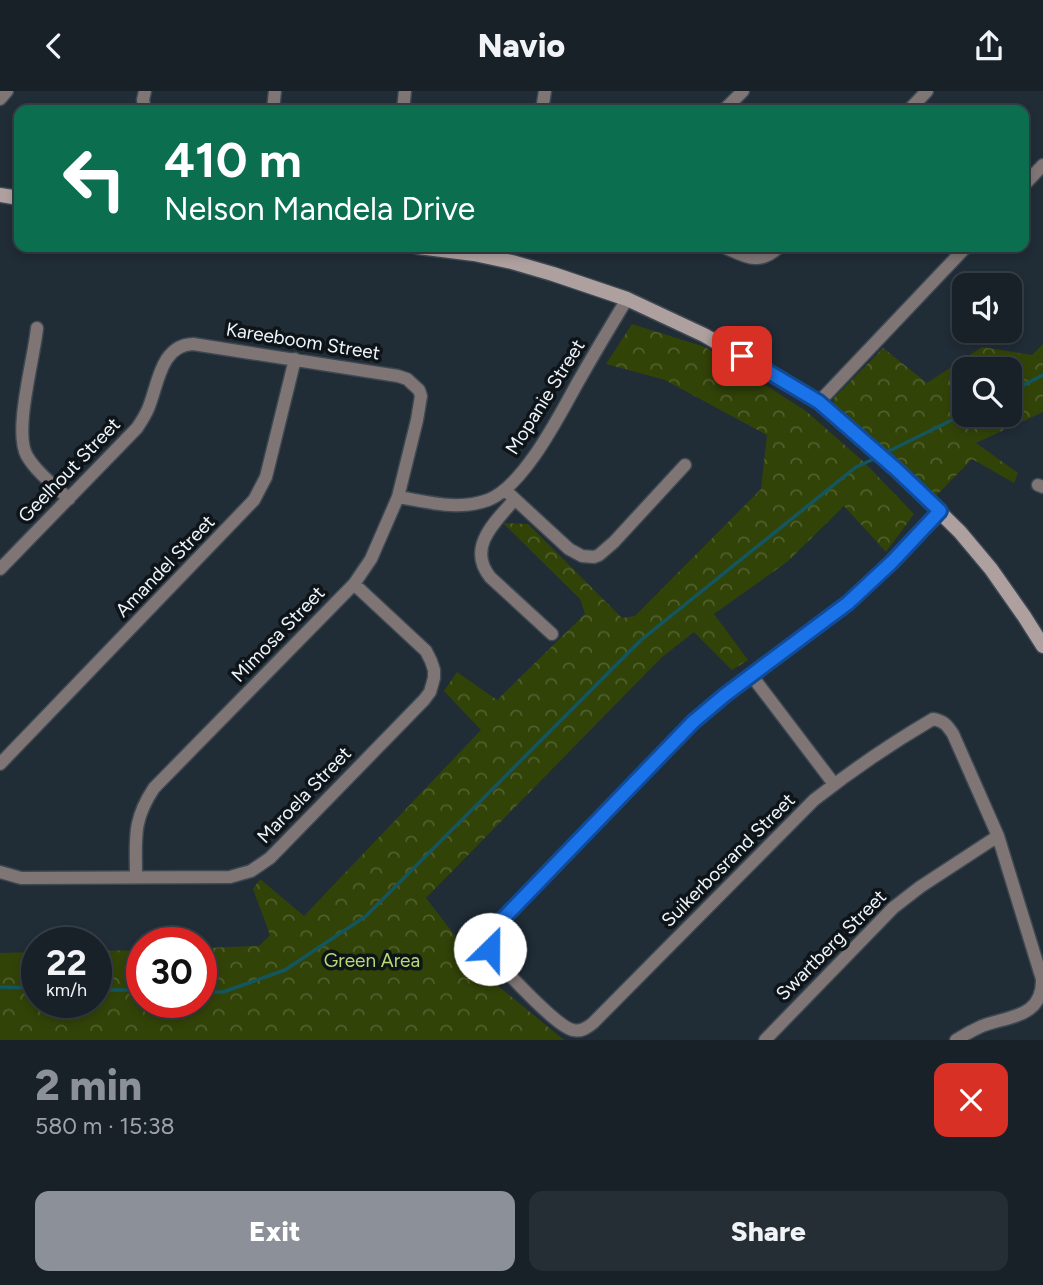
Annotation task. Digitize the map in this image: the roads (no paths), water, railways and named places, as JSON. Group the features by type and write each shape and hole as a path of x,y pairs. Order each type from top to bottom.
{"street":[{"path":"729,105 743,91"},
{"path":"914,105 927,91"},
{"path":"1029,180 1043,165"},
{"path":"458,252 512,262 626,299 704,335 819,402 940,511 991,569 1043,646"},
{"path":"736,252 759,259 772,252"},
{"path":"819,402 961,252"},
{"name":"Mopanie Street","path":"398,497 454,506 487,500 505,490 517,478 548,434 626,299"},
{"path":"37,328 23,415 22,443 33,464 69,499"},
{"name":"Kareeboom Street","path":"172,352 186,344 193,344 398,376 415,384 421,396"},
{"name":"Geelhout Street","path":"0,569 137,428 172,352"},
{"name":"Amandel Street","path":"0,764 254,500 266,477 295,359"},
{"name":"Mimosa Street","path":"136,876 136,828 139,815 154,788 354,584 370,559 398,497 421,396"},
{"path":"505,490 569,549 582,556 594,557 614,542 685,465"},
{"path":"515,499 491,526 483,540 482,563 490,577 552,634"},
{"path":"834,784 752,676 848,603 892,562 940,511"},
{"name":"Maroela Street","path":"0,872 21,878 230,877 251,871 270,858 430,692 434,670 426,650 354,584"},
{"name":"Suikerbosrand Street","path":"752,676 693,722 493,932 490,941 492,956 560,1024 576,1031 593,1023 814,800 933,719 941,720 953,734 998,836"},
{"path":"956,1040 979,1027 1031,1009 1042,988 1042,979 998,836"},
{"name":"Swartberg Street","path":"765,1040 893,908 998,836"}],"waterway":[{"path":"1022,386 1043,375"},
{"path":"885,453 952,420"},
{"path":"217,992 285,970 366,916 641,640 856,467 878,457"},
{"path":"0,987 21,988"},
{"path":"112,990 126,990"}],"park label":[{"name":"Green Area","path":"372,960"}]}
